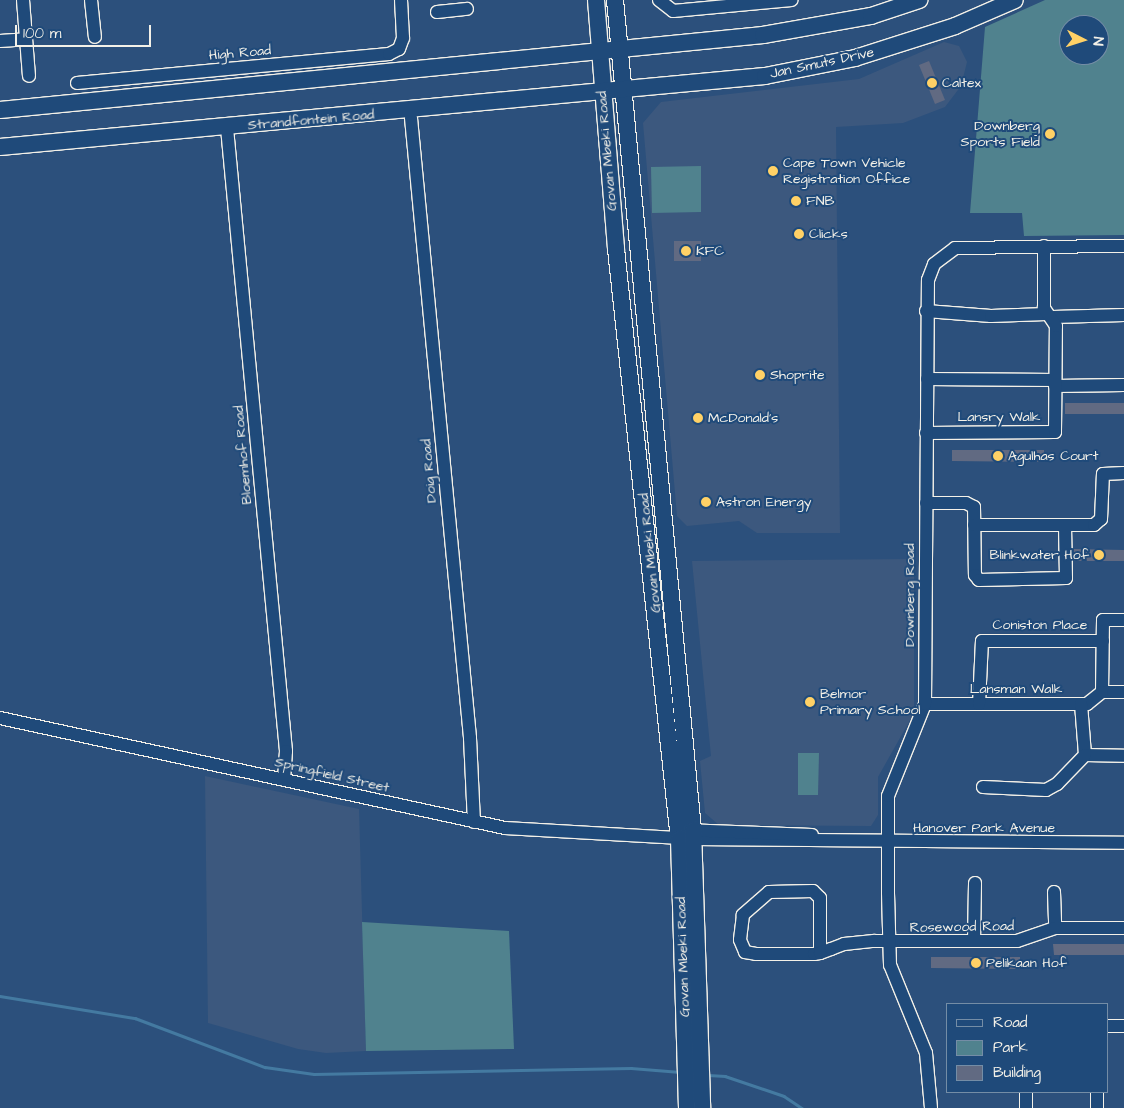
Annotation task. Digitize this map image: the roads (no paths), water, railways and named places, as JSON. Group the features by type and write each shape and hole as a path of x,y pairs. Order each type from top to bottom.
{"main road":[{"name":"Govan Mbeki Road","path":"596,0 602,92 686,835"},
{"name":"Govan Mbeki Road","path":"615,0 621,91 686,835 694,1080 702,1108"},
{"path":"0,110 599,52 802,30 871,16 919,0"},
{"name":"Jan Smuts Drive","path":"621,91 765,76 855,58 955,26 1015,0"},
{"name":"Strandfontein Road","path":"0,147 621,91"},
{"name":"Govan Mbeki Road","path":"687,1108 694,1080"}],"street":[{"path":"23,0 29,76"},
{"path":"91,0 95,37"},
{"name":"High Road","path":"78,83 389,54 401,46 401,0"},
{"path":"659,0 673,11 791,0"},
{"path":"437,12 451,5 467,9"},
{"path":"0,41 26,39"},
{"name":"Doig Road","path":"411,118 470,738 474,822"},
{"name":"Bloemhof Road","path":"227,128 286,751 284,780"},
{"name":"Downberg Road","path":"931,1108 928,1060 896,985 888,943 888,796 925,704 926,311 930,270 947,253 970,246 1124,246"},
{"name":"Lansry Walk","path":"926,432 1055,432 1055,383 1044,246"},
{"path":"926,311 991,316 1124,315"},
{"path":"927,379 1124,385"},
{"path":"974,524 1065,526 1097,524 1103,474 1124,473"},
{"path":"926,503 971,504 977,579 1066,578 1065,526"},
{"name":"Coniston Place","path":"1102,692 1103,620 1124,620"},
{"name":"Coniston Place","path":"979,704 982,640 1103,641"},
{"path":"1102,692 1124,692"},
{"name":"Lansman Walk","path":"925,704 1081,704 1096,700 1102,692"},
{"path":"983,787 1046,790 1057,784 1084,755 1081,704"},
{"name":"Springfield Street","path":"0,718 474,822 526,830 686,835"},
{"path":"1084,755 1124,756"},
{"name":"Hanover Park Avenue","path":"686,835 791,832 844,841 1124,843"},
{"path":"974,941 975,883"},
{"path":"813,891 820,898 820,953 746,952 740,940 743,915 769,892 813,891"},
{"path":"1054,892 1055,928"},
{"name":"Rosewood Road","path":"820,953 844,944 1022,941 1055,928 1124,928"},
{"path":"1109,1026 1124,1026"},
{"path":"1026,1093 1026,1108"},
{"path":"1097,1093 1097,1108"}],"waterway":[{"path":"0,996 135,1018 265,1067 314,1074 631,1068 680,1072"},
{"path":"708,1075 725,1076 784,1096 802,1108"}],"place":[{"name":"Caltex","path":"932,83"},
{"name":"Downberg Sports Field","path":"1050,134"},
{"name":"Cape Town Vehicle Registration Office","path":"773,171"},
{"name":"FNB","path":"796,201"},
{"name":"Clicks","path":"799,234"},
{"name":"KFC","path":"686,251"},
{"name":"Shoprite","path":"760,375"},
{"name":"McDonald's","path":"698,418"},
{"name":"Agulhas Court","path":"998,456"},
{"name":"Astron Energy","path":"706,502"},
{"name":"Blinkwater Hof","path":"1099,555"},
{"name":"Belmor Primary School","path":"810,702"},
{"name":"Pelikaan Hof","path":"976,963"}]}
